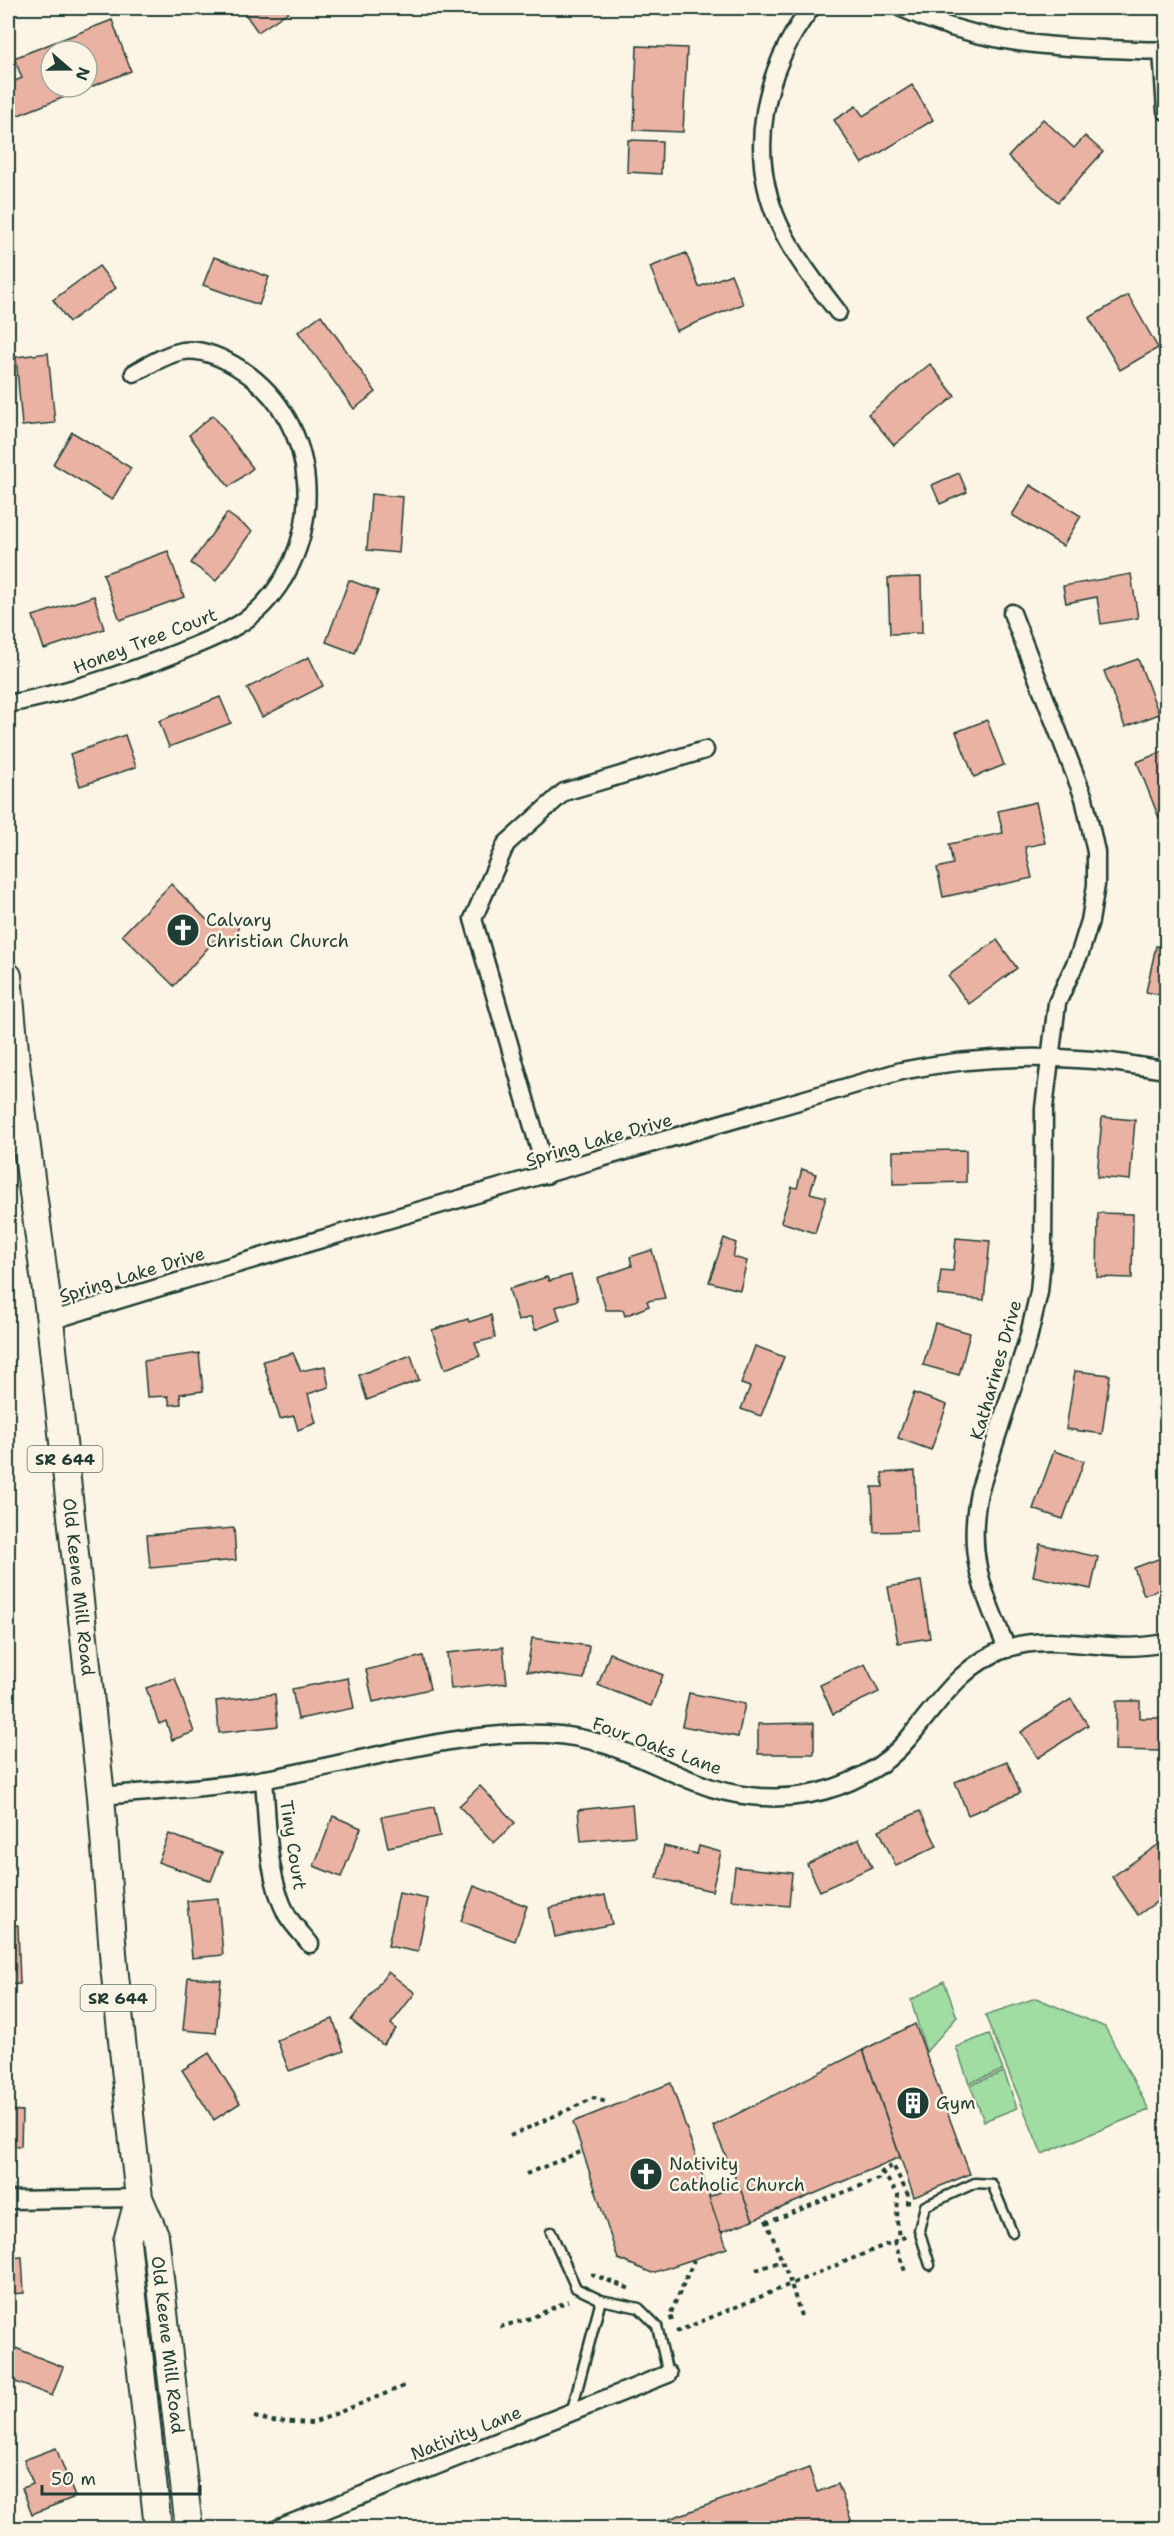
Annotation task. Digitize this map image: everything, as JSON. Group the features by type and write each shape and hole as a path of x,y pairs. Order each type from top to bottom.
{"main road":[{"name":"Old Keene Mill Road","path":"8,979 17,1072 50,1321 101,1796 114,1966 139,2198 155,2235 189,2529"},
{"name":"Old Keene Mill Road","path":"139,2198 127,2241 158,2529"}],"street":[{"path":"812,8 798,25 777,65 771,85 763,130 764,170 773,209 780,226 809,275 838,312"},
{"path":"901,8 949,27 1013,42 1058,47 1164,50 1167,111"},
{"name":"Honey Tree Court","path":"8,704 87,686 221,635 243,622 263,605 282,582 295,560 305,529 308,487 298,443 289,422 270,395 252,377 230,362 196,350 182,351 134,373"},
{"name":"Katharines Drive","path":"1006,1649 981,1586 975,1560 975,1513 979,1492 1028,1339 1039,1292 1043,1248 1044,1108 1057,1003 1080,953 1090,921 1096,885 1096,852 1084,798 1012,613"},
{"path":"547,1175 473,919 506,844 564,792 705,750"},
{"name":"Spring Lake Drive","path":"50,1321 242,1262 901,1071 982,1058 1094,1060 1167,1070"},
{"name":"Four Oaks Lane","path":"101,1796 264,1779 472,1738 517,1733 577,1737 615,1747 699,1784 726,1792 771,1797 812,1794 850,1781 885,1761 906,1741 938,1700 962,1676 1006,1649 1033,1643 1066,1642 1143,1647 1167,1643"},
{"name":"Tiny Court","path":"264,1779 274,1876 278,1893 288,1917 310,1944"},
{"path":"8,2200 139,2198"},
{"name":"Nativity Lane","path":"279,2529 668,2374"}],"lane":[{"path":"930,2265 919,2230 925,2206 975,2183 992,2184 1012,2232"},
{"path":"551,2232 576,2288 601,2300 639,2308 657,2326 668,2374"},
{"path":"571,2413 601,2300"}],"path":[{"path":"510,2136 594,2098 606,2102"},
{"path":"526,2174 583,2151"},
{"path":"766,2223 878,2179 882,2172 893,2165 908,2195 908,2216"},
{"path":"882,2172 898,2194 896,2240 906,2274"},
{"path":"764,2215 801,2316"},
{"path":"694,2260 670,2315 676,2333 908,2235 908,2226"},
{"path":"756,2270 782,2261"},
{"path":"500,2327 531,2318 568,2301"},
{"path":"254,2417 272,2421 313,2423 404,2386"}],"green space":[{"path":"944,1981 957,2017 926,2052 911,2000"},
{"path":"1036,1998 1105,2027 1149,2110 1042,2154 985,2015"},
{"path":"989,2034 1003,2070 969,2083 956,2047"},
{"path":"1004,2072 1017,2108 984,2121 970,2085"}],"building":[{"path":"241,8 294,8 258,32"},
{"path":"112,20 131,71 99,84 99,39 63,39"},
{"path":"637,46 687,48 683,132 634,130"},
{"path":"39,48 39,99 59,99 16,116 8,93 8,84 22,78 14,58"},
{"path":"912,85 933,120 862,164 834,120 856,106 863,116"},
{"path":"1043,119 1074,148 1085,136 1103,152 1058,202 1008,157"},
{"path":"628,140 662,141 661,174 627,172"},
{"path":"686,253 699,287 731,274 743,304 676,331 650,267"},
{"path":"214,257 269,277 259,305 203,285"},
{"path":"99,266 116,288 69,322 53,300"},
{"path":"1128,295 1158,348 1120,370 1089,318"},
{"path":"321,315 376,392 354,409 298,332"},
{"path":"48,353 55,423 22,426 16,357"},
{"path":"930,364 955,396 894,445 868,414"},
{"path":"213,415 253,468 229,487 189,435"},
{"path":"72,432 131,468 112,500 53,464"},
{"path":"959,473 967,492 940,504 932,485"},
{"path":"1030,485 1081,516 1063,546 1012,515"},
{"path":"371,494 403,497 399,553 367,550"},
{"path":"227,513 252,531 216,581 191,563"},
{"path":"168,551 184,597 120,620 103,574"},
{"path":"1131,574 1138,618 1101,624 1097,597 1066,603 1063,586"},
{"path":"921,577 922,633 890,634 888,578"},
{"path":"349,580 378,591 355,653 326,642"},
{"path":"94,596 104,629 44,649 33,616"},
{"path":"309,657 323,686 262,717 247,688"},
{"path":"1138,659 1159,714 1125,727 1104,671"},
{"path":"220,697 231,723 169,747 159,721"},
{"path":"987,720 1004,765 974,777 956,732"},
{"path":"125,735 136,767 80,786 70,754"},
{"path":"1166,750 1166,815 1159,818 1137,762"},
{"path":"1036,802 1045,843 1025,847 1032,878 943,897 937,868 953,864 949,844 1003,833 998,811"},
{"path":"1164,851 1166,851 1166,877"},
{"name":"Calvary Christian Church","path":"171,884 211,924 238,923 238,940 214,941 174,986 122,935"},
{"path":"997,940 1017,968 969,1004 948,976"},
{"path":"1156,946 1166,948 1166,996 1146,992"},
{"path":"1102,1117 1135,1120 1130,1180 1097,1177"},
{"path":"966,1150 966,1182 893,1184 893,1151"},
{"path":"802,1169 816,1174 810,1193 826,1197 815,1233 781,1222 792,1187 797,1188"},
{"path":"1098,1213 1133,1214 1132,1278 1097,1277"},
{"path":"724,1238 736,1243 733,1257 747,1261 740,1290 709,1282"},
{"path":"956,1238 990,1241 984,1300 938,1295 941,1270 953,1271"},
{"path":"652,1250 665,1298 647,1301 649,1306 625,1316 623,1310 606,1310 597,1278 632,1266 630,1257"},
{"path":"571,1275 578,1300 556,1307 560,1320 535,1330 531,1317 518,1321 509,1289 547,1277 549,1281"},
{"path":"491,1315 495,1338 475,1343 480,1356 445,1369 432,1330"},
{"path":"935,1323 970,1333 959,1375 923,1365"},
{"path":"755,1346 784,1357 761,1416 741,1409 750,1387 741,1384"},
{"path":"199,1353 203,1391 180,1394 181,1404 170,1405 168,1396 147,1397 144,1361"},
{"path":"293,1353 301,1371 325,1366 329,1387 308,1394 316,1423 298,1430 294,1416 280,1419 263,1361"},
{"path":"411,1355 419,1380 367,1400 359,1375"},
{"path":"1075,1371 1110,1375 1102,1434 1066,1429"},
{"path":"914,1393 947,1405 931,1450 898,1438"},
{"path":"1054,1451 1084,1461 1063,1519 1033,1509"},
{"path":"915,1471 917,1531 874,1532 872,1487 883,1487 882,1473"},
{"path":"234,1528 236,1560 150,1568 147,1535"},
{"path":"1040,1544 1098,1557 1091,1589 1033,1576"},
{"path":"1166,1556 1166,1587 1144,1595 1134,1568"},
{"path":"921,1581 930,1638 898,1643 888,1587"},
{"path":"532,1638 589,1646 584,1679 527,1671"},
{"path":"503,1647 507,1683 451,1689 447,1653"},
{"path":"610,1653 663,1675 651,1706 598,1685"},
{"path":"423,1656 430,1689 373,1702 366,1670"},
{"path":"865,1664 879,1692 833,1714 820,1685"},
{"path":"175,1678 194,1732 172,1740 166,1721 159,1724 146,1688"},
{"path":"348,1678 354,1708 298,1719 292,1689"},
{"path":"689,1693 745,1704 738,1737 682,1726"},
{"path":"275,1694 278,1726 219,1733 216,1701"},
{"path":"1071,1699 1088,1725 1038,1758 1021,1732"},
{"path":"1116,1701 1140,1701 1140,1718 1161,1718 1160,1751 1115,1750"},
{"path":"814,1723 814,1754 758,1754 758,1724"},
{"path":"1007,1761 1020,1793 968,1815 955,1782"},
{"path":"480,1786 515,1823 494,1843 459,1806"},
{"path":"632,1804 635,1836 581,1841 578,1810"},
{"path":"434,1807 440,1836 388,1847 381,1817"},
{"path":"920,1811 937,1846 896,1866 879,1830"},
{"path":"333,1816 361,1828 341,1877 314,1866"},
{"path":"169,1834 222,1853 211,1881 158,1862"},
{"path":"859,1839 872,1867 820,1891 807,1864"},
{"path":"1162,1842 1166,1848 1166,1895 1138,1915 1112,1877"},
{"path":"664,1846 697,1854 699,1846 721,1852 712,1891 657,1878"},
{"path":"735,1867 792,1873 789,1906 731,1900"},
{"path":"474,1886 527,1906 515,1941 461,1921"},
{"path":"399,1893 428,1899 418,1952 388,1946"},
{"path":"605,1895 612,1924 555,1937 549,1908"},
{"path":"218,1898 223,1955 192,1958 187,1901"},
{"path":"18,1925 20,1984 8,1985 8,1926"},
{"path":"388,1972 415,1993 391,2024 396,2029 383,2045 351,2020"},
{"path":"188,1977 221,1980 216,2033 183,2030"},
{"path":"8,2009 11,2009 8,2067"},
{"path":"333,2019 344,2051 289,2071 277,2040"},
{"name":"Gym","path":"915,2024 970,2174 914,2197 863,2050"},
{"path":"863,2050 900,2157 753,2220 713,2126"},
{"path":"209,2053 240,2103 214,2120 182,2070"},
{"name":"Nativity Catholic Church","path":"671,2083 727,2248 652,2273 618,2259 573,2122"},
{"path":"8,2110 22,2111 21,2146 8,2146"},
{"path":"738,2184 753,2220 721,2232 709,2197"},
{"path":"22,2257 24,2293 8,2294 8,2258"},
{"path":"8,2345 63,2367 52,2396 8,2379"},
{"path":"56,2448 75,2497 32,2514 22,2488 33,2484 24,2460"},
{"path":"809,2468 817,2492 838,2484 854,2528 660,2528 658,2523"}],"place":[{"name":"Calvary Christian Church","path":"183,930"},
{"name":"Gym","path":"913,2103"},
{"name":"Nativity Catholic Church","path":"646,2174"}]}
